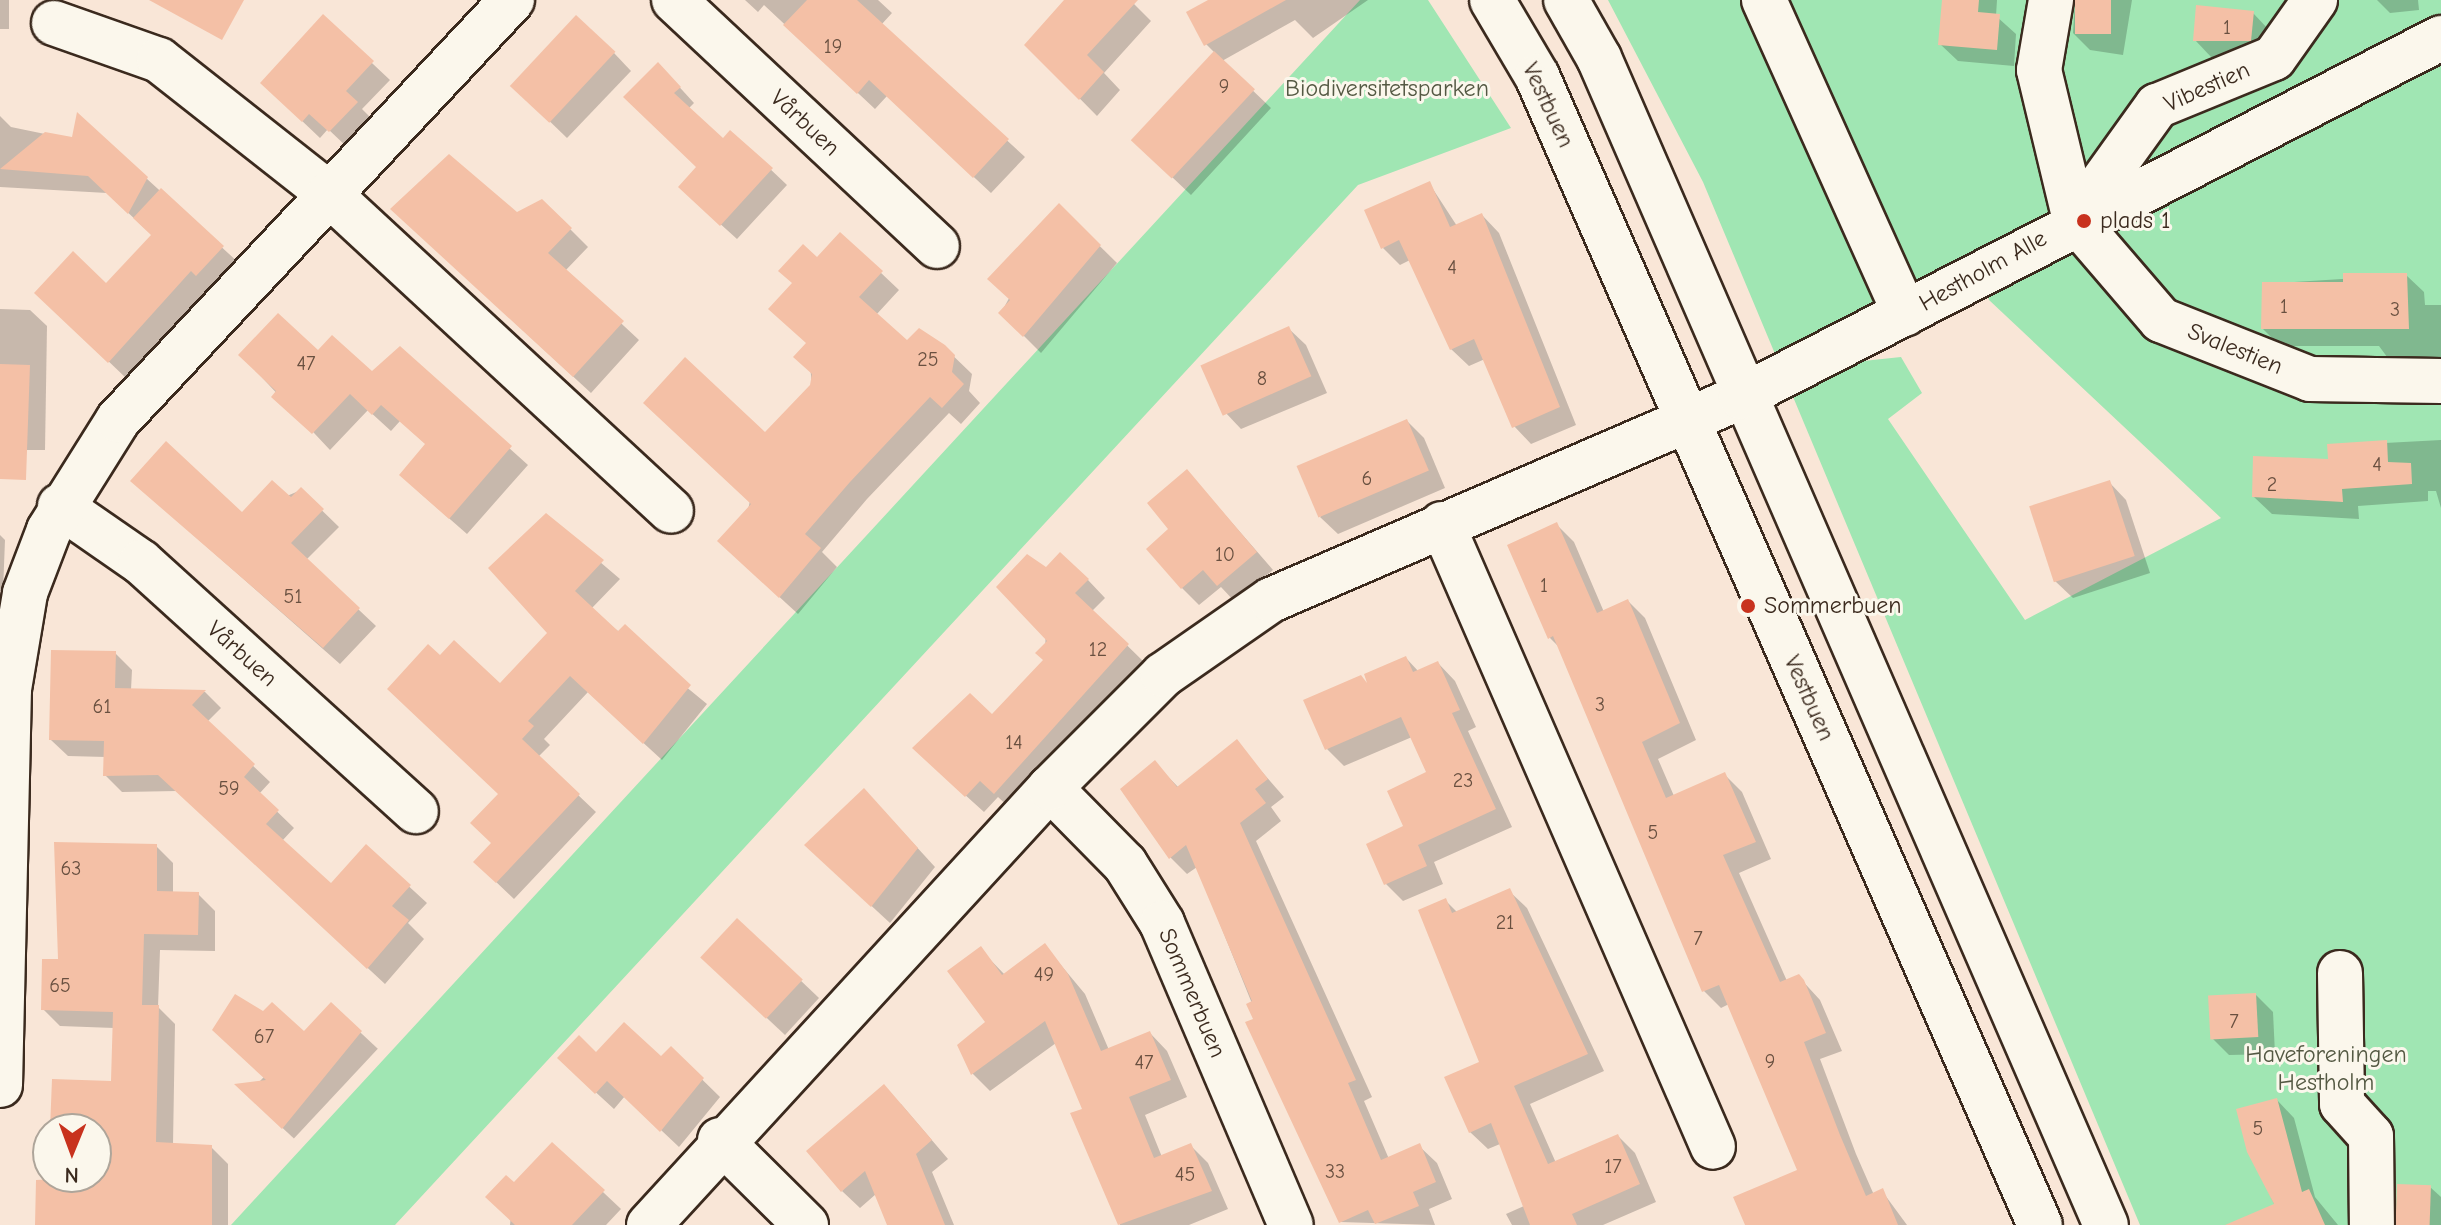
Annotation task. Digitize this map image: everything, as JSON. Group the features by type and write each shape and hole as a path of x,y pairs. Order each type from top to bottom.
{"street":[{"path":"0,1085 9,689 25,593 60,506 118,420 512,0"},
{"name":"Vårbuen","path":"674,0 937,246"},
{"name":"Vestbuen","path":"1492,0 1537,76 2040,1225"},
{"path":"1566,0 1599,58 1741,397 2106,1225"},
{"path":"1764,0 1905,314"},
{"path":"2051,0 2039,70 2075,220"},
{"name":"Vibestien","path":"2075,220 2157,106 2274,58 2315,0"},
{"path":"54,23 159,60 329,194 671,511"},
{"name":"Hestholm Alle","path":"1741,397 1905,314 2075,220 2441,38"},
{"name":"Svalestien","path":"2075,220 2161,320 2310,379 2441,381"},
{"path":"649,1225 720,1140 1050,788 1163,675 1271,600 1741,397"},
{"name":"Vårbuen","path":"60,506 141,562 416,811"},
{"path":"1442,524 1713,1147"},
{"name":"Sommerbuen","path":"1050,788 1125,864 1162,923 1291,1225"},
{"path":"2340,973 2342,1104 2371,1136 2372,1225"},
{"path":"720,1140 806,1225"}],"green space":[{"name":"Biodiversitetsparken","path":"1360,0 1428,0 1511,128 1358,185 395,1225 231,1225"},
{"name":"Haveforeningen Hestholm","path":"1608,0 2441,0 2441,1225 2140,1225 1703,182","holes":["1981,272 1989,300 2221,518 2025,620 1888,419 1922,393 1901,357 1854,362"]}],"building":[{"path":"149,0 244,0 222,40"},
{"path":"807,0 857,0 1009,139 973,178 869,80 857,94 783,25"},
{"path":"1064,0 1138,0 1087,55 1104,72 1079,100 1024,45"},
{"path":"1208,0 1286,0 1204,46 1186,12"},
{"path":"1942,0 1979,0 1978,12 2000,14 1997,50 1938,45"},
{"path":"2075,0 2111,0 2111,34 2075,34"},
{"path":"2196,5 2254,11 2251,41 2193,41"},
{"path":"323,14 374,61 346,91 358,102 329,132 309,114 302,122 260,83"},
{"path":"576,15 615,52 549,123 510,86"},
{"path":"1214,51 1255,89 1172,178 1131,140"},
{"path":"658,62 681,87 674,93 723,138 730,130 773,168 720,226 678,187 696,167 623,97"},
{"path":"77,112 148,177 128,214 88,176 0,169 45,132 72,137"},
{"path":"449,154 517,212 542,199 572,228 548,253 624,321 573,377 390,209"},
{"path":"1430,181 1450,227 1482,213 1560,407 1512,428 1474,339 1450,350 1399,240 1381,249 1364,210"},
{"path":"161,188 224,246 196,276 191,271 108,363 34,293 73,251 106,283 151,235 133,218"},
{"path":"1059,203 1101,245 1023,337 998,313 1010,300 987,279"},
{"path":"840,232 883,271 859,297 907,340 919,328 945,345 955,355 952,372 964,384 942,408 930,397 805,534 821,548 779,598 717,541 751,504 643,403 685,357 765,432 810,385 812,374 793,357 806,343 768,309 792,283 778,271 803,244 817,257"},
{"path":"2343,273 2407,273 2409,329 2261,329 2262,282 2343,282"},
{"path":"278,313 318,350 332,335 372,371 400,346 512,446 449,519 399,475 425,444 381,405 372,415 350,394 312,434 271,397 276,391 238,355"},
{"path":"1289,326 1311,376 1223,416 1200,365"},
{"path":"0,364 30,365 26,480 0,479"},
{"path":"1407,419 1429,471 1318,517 1297,466"},
{"path":"2387,440 2388,462 2411,463 2412,484 2342,489 2343,502 2252,497 2253,456 2328,459 2327,444"},
{"path":"166,441 242,512 272,480 291,497 301,487 324,509 291,543 360,608 323,648 130,481"},
{"path":"1187,469 1257,552 1217,586 1203,570 1181,589 1146,549 1168,529 1147,503"},
{"path":"2110,480 2135,556 2054,582 2029,506"},
{"path":"546,513 604,560 575,591 618,631 625,624 691,685 643,744 570,676 528,721 534,726 522,739 580,794 496,883 473,862 491,843 470,823 498,794 387,689 428,644 440,655 454,640 500,683 547,633 488,568"},
{"path":"1557,522 1597,613 1628,599 1680,723 1642,742 1666,798 1725,772 1756,842 1723,855 1780,982 1799,974 1804,980 1826,1033 1804,1042 1866,1196 1883,1188 1898,1225 1745,1225 1733,1197 1797,1170 1719,985 1702,992 1553,636 1548,639 1507,545"},
{"path":"1060,552 1089,579 1075,593 1129,644 994,794 980,781 965,797 912,748 970,693 992,714 1043,660 1035,653 1047,641 996,587 1027,554 1046,567"},
{"path":"51,650 116,651 115,688 206,690 192,705 255,764 244,777 279,810 266,824 331,883 366,844 411,885 392,906 409,920 367,969 158,775 103,776 104,741 49,740"},
{"path":"1406,656 1413,672 1438,661 1460,710 1452,713 1496,809 1418,845 1427,866 1384,885 1366,844 1403,826 1387,791 1426,772 1401,717 1325,750 1303,700 1361,675 1367,683 1364,674"},
{"path":"1237,739 1268,779 1255,789 1266,803 1240,823 1356,1080 1348,1083 1381,1160 1420,1143 1436,1182 1413,1192 1419,1206 1375,1224 1368,1210 1339,1223 1245,1022 1253,1019 1246,1004 1252,1001 1186,845 1169,859 1120,789 1155,760 1177,787"},
{"path":"864,788 918,848 871,907 804,845"},
{"path":"54,842 157,844 157,891 199,892 198,935 144,934 142,1005 159,1005 156,1142 212,1145 212,1225 35,1225 36,1193 112,1193 112,1113 51,1113 52,1079 111,1081 113,1012 41,1010 42,959 58,959"},
{"path":"1510,888 1588,1054 1514,1086 1548,1164 1618,1134 1640,1184 1572,1214 1577,1225 1530,1225 1491,1123 1469,1133 1444,1077 1479,1062 1418,910 1446,898 1452,913"},
{"path":"737,918 803,979 766,1019 700,957"},
{"path":"1045,943 1068,974 1101,1051 1150,1031 1171,1080 1129,1097 1154,1158 1191,1143 1212,1191 1118,1225 1070,1113 1082,1109 1045,1021 971,1075 957,1045 985,1022 947,971 981,946 1002,975"},
{"path":"2256,993 2258,1037 2210,1039 2208,996"},
{"path":"235,994 263,1011 272,1002 304,1031 331,1002 362,1031 282,1129 234,1084 266,1080 212,1030"},
{"path":"624,1022 661,1056 671,1046 704,1078 660,1132 607,1081 595,1094 557,1058 579,1035 596,1052"},
{"path":"884,1084 932,1140 916,1154 945,1225 887,1225 865,1171 841,1192 806,1151"},
{"path":"2277,1098 2302,1192 2309,1189 2325,1225 2225,1225 2274,1204 2247,1152 2236,1109"},
{"path":"552,1142 605,1190 572,1225 515,1225 485,1197 506,1175 514,1182"},
{"path":"2397,1184 2431,1185 2430,1225 2396,1225"}],"place":[{"name":"plads 1","path":"2084,221"},
{"name":"Sommerbuen","path":"1748,606"}]}
